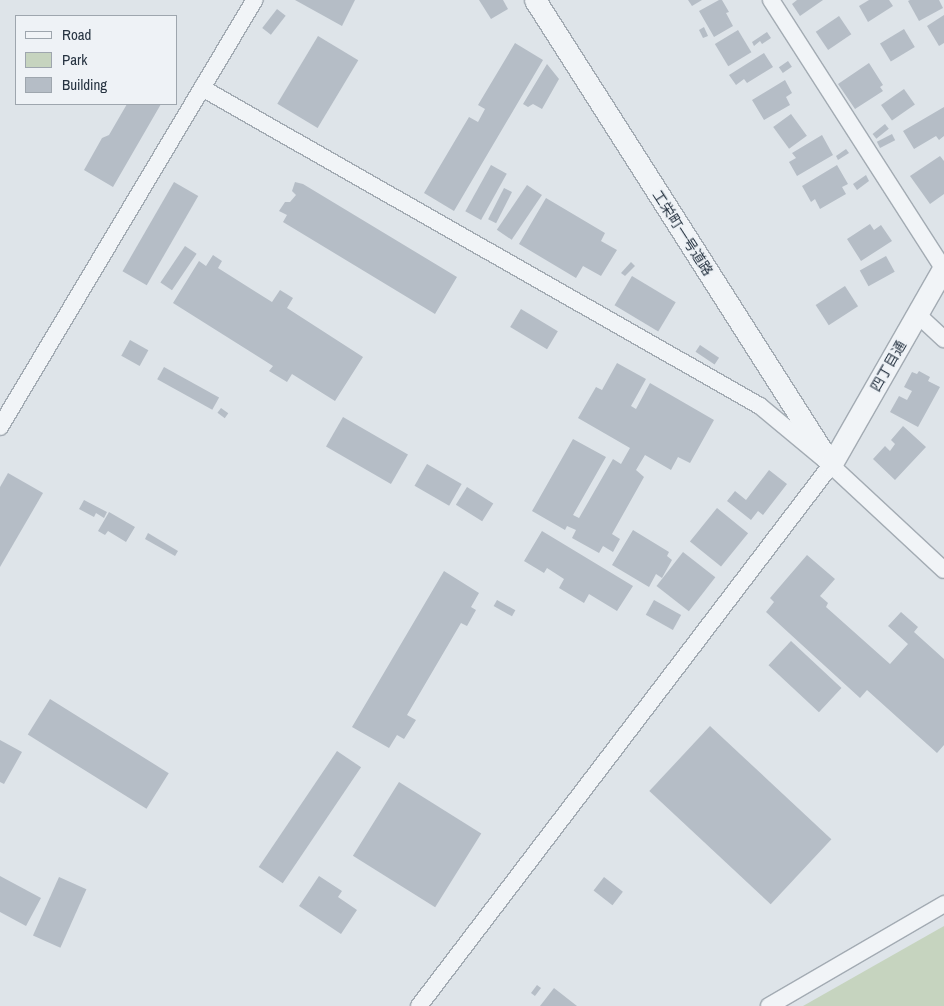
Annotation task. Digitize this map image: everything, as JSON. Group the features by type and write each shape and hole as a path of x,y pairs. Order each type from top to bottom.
{"street":[{"path":"0,427 256,0"},
{"name":"工栄町一号道路","path":"535,0 831,465"},
{"path":"771,0 944,267"},
{"path":"202,88 760,406 831,465 944,570"},
{"name":"四丁目通","path":"831,465 944,267"},
{"path":"918,314 944,339"},
{"path":"419,1006 831,465"},
{"path":"769,1006 944,904"}],"green space":[{"path":"944,926 944,1006 803,1006"}],"building":[{"path":"295,0 355,0 342,26"},
{"path":"479,0 503,0 508,9 491,19"},
{"path":"688,0 702,0 692,6"},
{"path":"722,0 729,12 726,13 733,26 714,37 699,11"},
{"path":"797,0 823,0 800,16 792,4"},
{"path":"869,0 889,0 893,6 868,22 859,6"},
{"path":"939,0 943,8 919,21 908,1"},
{"path":"277,9 286,16 271,35 262,28"},
{"path":"944,15 944,43 939,46 927,26"},
{"path":"839,16 851,34 828,50 816,32"},
{"path":"704,27 708,36 703,38 699,30"},
{"path":"904,29 915,47 891,61 880,43"},
{"path":"738,30 751,52 728,66 715,44"},
{"path":"767,32 771,38 762,44 760,41 754,46 752,42"},
{"path":"318,36 358,60 318,128 277,104"},
{"path":"515,43 543,60 454,211 424,193 469,117 478,122 485,109 478,105"},
{"path":"764,53 773,67 747,83 744,79 736,85 729,75"},
{"path":"788,61 792,67 783,73 779,67"},
{"path":"869,63 883,85 880,87 883,91 855,109 838,84"},
{"path":"547,64 559,79 542,109 533,104 528,107 523,104"},
{"path":"785,80 792,93 786,97 790,105 764,120 752,100"},
{"path":"904,89 915,105 892,121 881,105"},
{"path":"126,105 160,105 113,187 84,170 102,138 109,135"},
{"path":"944,107 944,136 939,140 936,136 914,149 903,131"},
{"path":"791,114 807,136 789,149 773,127"},
{"path":"885,124 889,129 876,139 873,134"},
{"path":"892,134 895,140 880,148 877,142"},
{"path":"822,135 833,155 797,176 789,162 796,158 792,153"},
{"path":"846,149 849,153 838,160 836,156"},
{"path":"940,156 944,161 944,194 930,204 910,176"},
{"path":"491,165 507,174 481,220 465,211"},
{"path":"837,165 848,184 842,187 846,194 820,209 815,199 811,202 802,186"},
{"path":"866,175 869,181 857,190 853,184"},
{"path":"174,182 198,196 147,285 123,271"},
{"path":"295,182 303,184 457,277 435,314 283,222 287,215 279,211 285,202 290,202 296,195 292,191"},
{"path":"527,185 542,195 512,240 497,230"},
{"path":"504,188 512,192 496,223 488,219"},
{"path":"546,198 605,233 601,241 617,250 601,276 583,266 576,278 519,244"},
{"path":"870,224 874,230 881,225 892,241 861,261 847,239"},
{"path":"185,246 197,254 172,290 160,282"},
{"path":"213,255 222,261 218,268 272,302 280,290 293,298 287,308 363,357 335,401 292,374 287,382 269,371 273,366 173,303 199,261 206,266"},
{"path":"886,256 895,272 868,286 860,271"},
{"path":"631,262 635,266 625,276 621,273"},
{"path":"632,276 676,302 658,331 614,305"},
{"path":"845,286 858,306 829,325 816,305"},
{"path":"521,309 558,331 547,349 510,327"},
{"path":"130,340 148,350 140,366 121,356"},
{"path":"700,345 719,358 715,364 696,352"},
{"path":"617,363 646,379 631,406 636,409 650,383 714,420 690,463 678,457 671,470 645,455 636,470 644,477 612,534 620,539 613,552 603,546 599,553 572,538 576,530 567,526 565,530 532,511 573,439 606,457 573,515 579,518 613,459 621,464 630,448 578,418 596,387 602,390"},
{"path":"164,367 219,398 212,410 157,379"},
{"path":"919,371 930,377 928,381 940,387 918,427 890,412 899,396 907,400 912,391 904,387 912,372 917,374"},
{"path":"221,408 228,413 225,418 217,413"},
{"path":"343,417 408,454 391,484 326,446"},
{"path":"903,426 926,447 895,480 873,459 885,446 890,451 895,444 891,440"},
{"path":"427,464 462,484 449,506 414,486"},
{"path":"769,470 787,484 763,515 758,511 751,520 727,501 735,491 746,500"},
{"path":"8,473 43,493 0,567 0,487"},
{"path":"467,487 493,503 482,521 456,505"},
{"path":"84,500 107,512 104,518 96,513 94,517 79,509"},
{"path":"717,508 748,533 721,567 690,541"},
{"path":"109,512 135,527 126,542 108,531 105,535 98,531"},
{"path":"633,530 669,552 667,556 672,560 662,578 656,574 649,587 612,565"},
{"path":"542,531 633,586 617,611 589,594 584,603 559,588 564,579 547,568 544,573 524,561"},
{"path":"148,533 178,551 175,556 145,539"},
{"path":"683,552 715,577 689,611 657,586"},
{"path":"807,555 835,579 820,596 828,603 826,607 890,664 908,644 888,626 901,612 918,627 914,632 944,659 944,745 937,753 867,690 860,698 766,612 774,602 770,598"},
{"path":"444,571 479,593 471,607 476,610 467,626 461,623 407,715 416,720 404,739 397,735 389,748 352,727"},
{"path":"497,600 515,610 512,616 494,606"},
{"path":"654,600 681,615 673,630 646,615"},
{"path":"791,641 841,688 819,712 768,665"},
{"path":"50,699 169,773 146,809 28,735"},
{"path":"710,726 831,839 771,904 649,791"},
{"path":"0,740 22,752 4,784 0,782"},
{"path":"337,751 361,767 283,883 259,867"},
{"path":"399,782 481,833 435,907 353,856"},
{"path":"0,876 41,898 26,926 0,912"},
{"path":"319,876 342,891 338,897 357,910 341,934 299,906"},
{"path":"59,877 86,889 60,948 33,935"},
{"path":"604,877 623,892 612,905 594,890"},
{"path":"537,985 541,988 535,996 531,993"},
{"path":"554,988 577,1006 540,1006"}]}
